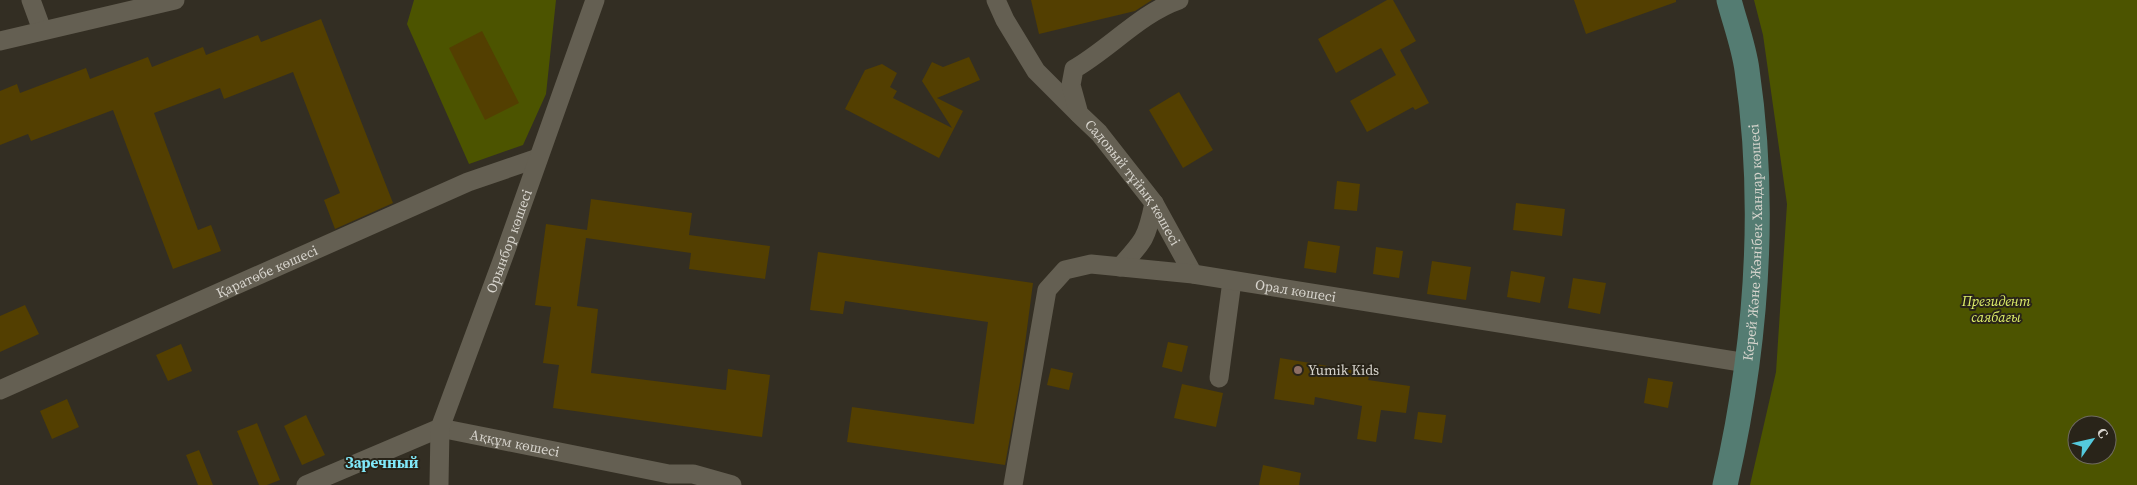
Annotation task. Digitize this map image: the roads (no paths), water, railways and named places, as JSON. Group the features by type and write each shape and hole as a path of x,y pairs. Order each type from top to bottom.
{"main road":[{"name":"Керей Және Жәнібек Хандар көшесі","path":"1725,485 1747,362 1754,300 1757,211 1747,68 1729,0"}],"street":[{"path":"31,0 42,30"},
{"path":"0,41 176,0"},
{"name":"Орынбор көшесі","path":"439,485 440,428 595,0"},
{"path":"996,0 1005,20 1036,71 1079,114"},
{"name":"Садовый тұйық көшесі","path":"1179,0 1169,3 1095,57 1074,69 1071,85 1079,114 1099,133 1154,203 1193,274"},
{"name":"Қаратөбе көшесі","path":"0,390 468,182 538,158"},
{"path":"1120,267 1141,244 1148,232 1154,203"},
{"name":"Орал көшесі","path":"1013,485 1047,290 1065,270 1090,264 1193,274 1747,362"},
{"path":"1219,378 1232,281"},
{"path":"306,485 440,428"},
{"name":"Аққұм көшесі","path":"440,428 669,474 693,474 732,485"}],"place":[{"name":"Yumik Kids","path":"1298,370"}],"district":[{"name":"Заречный","path":"382,462"}],"park label":[{"name":"Президент саябағы","path":"1996,310"}]}
